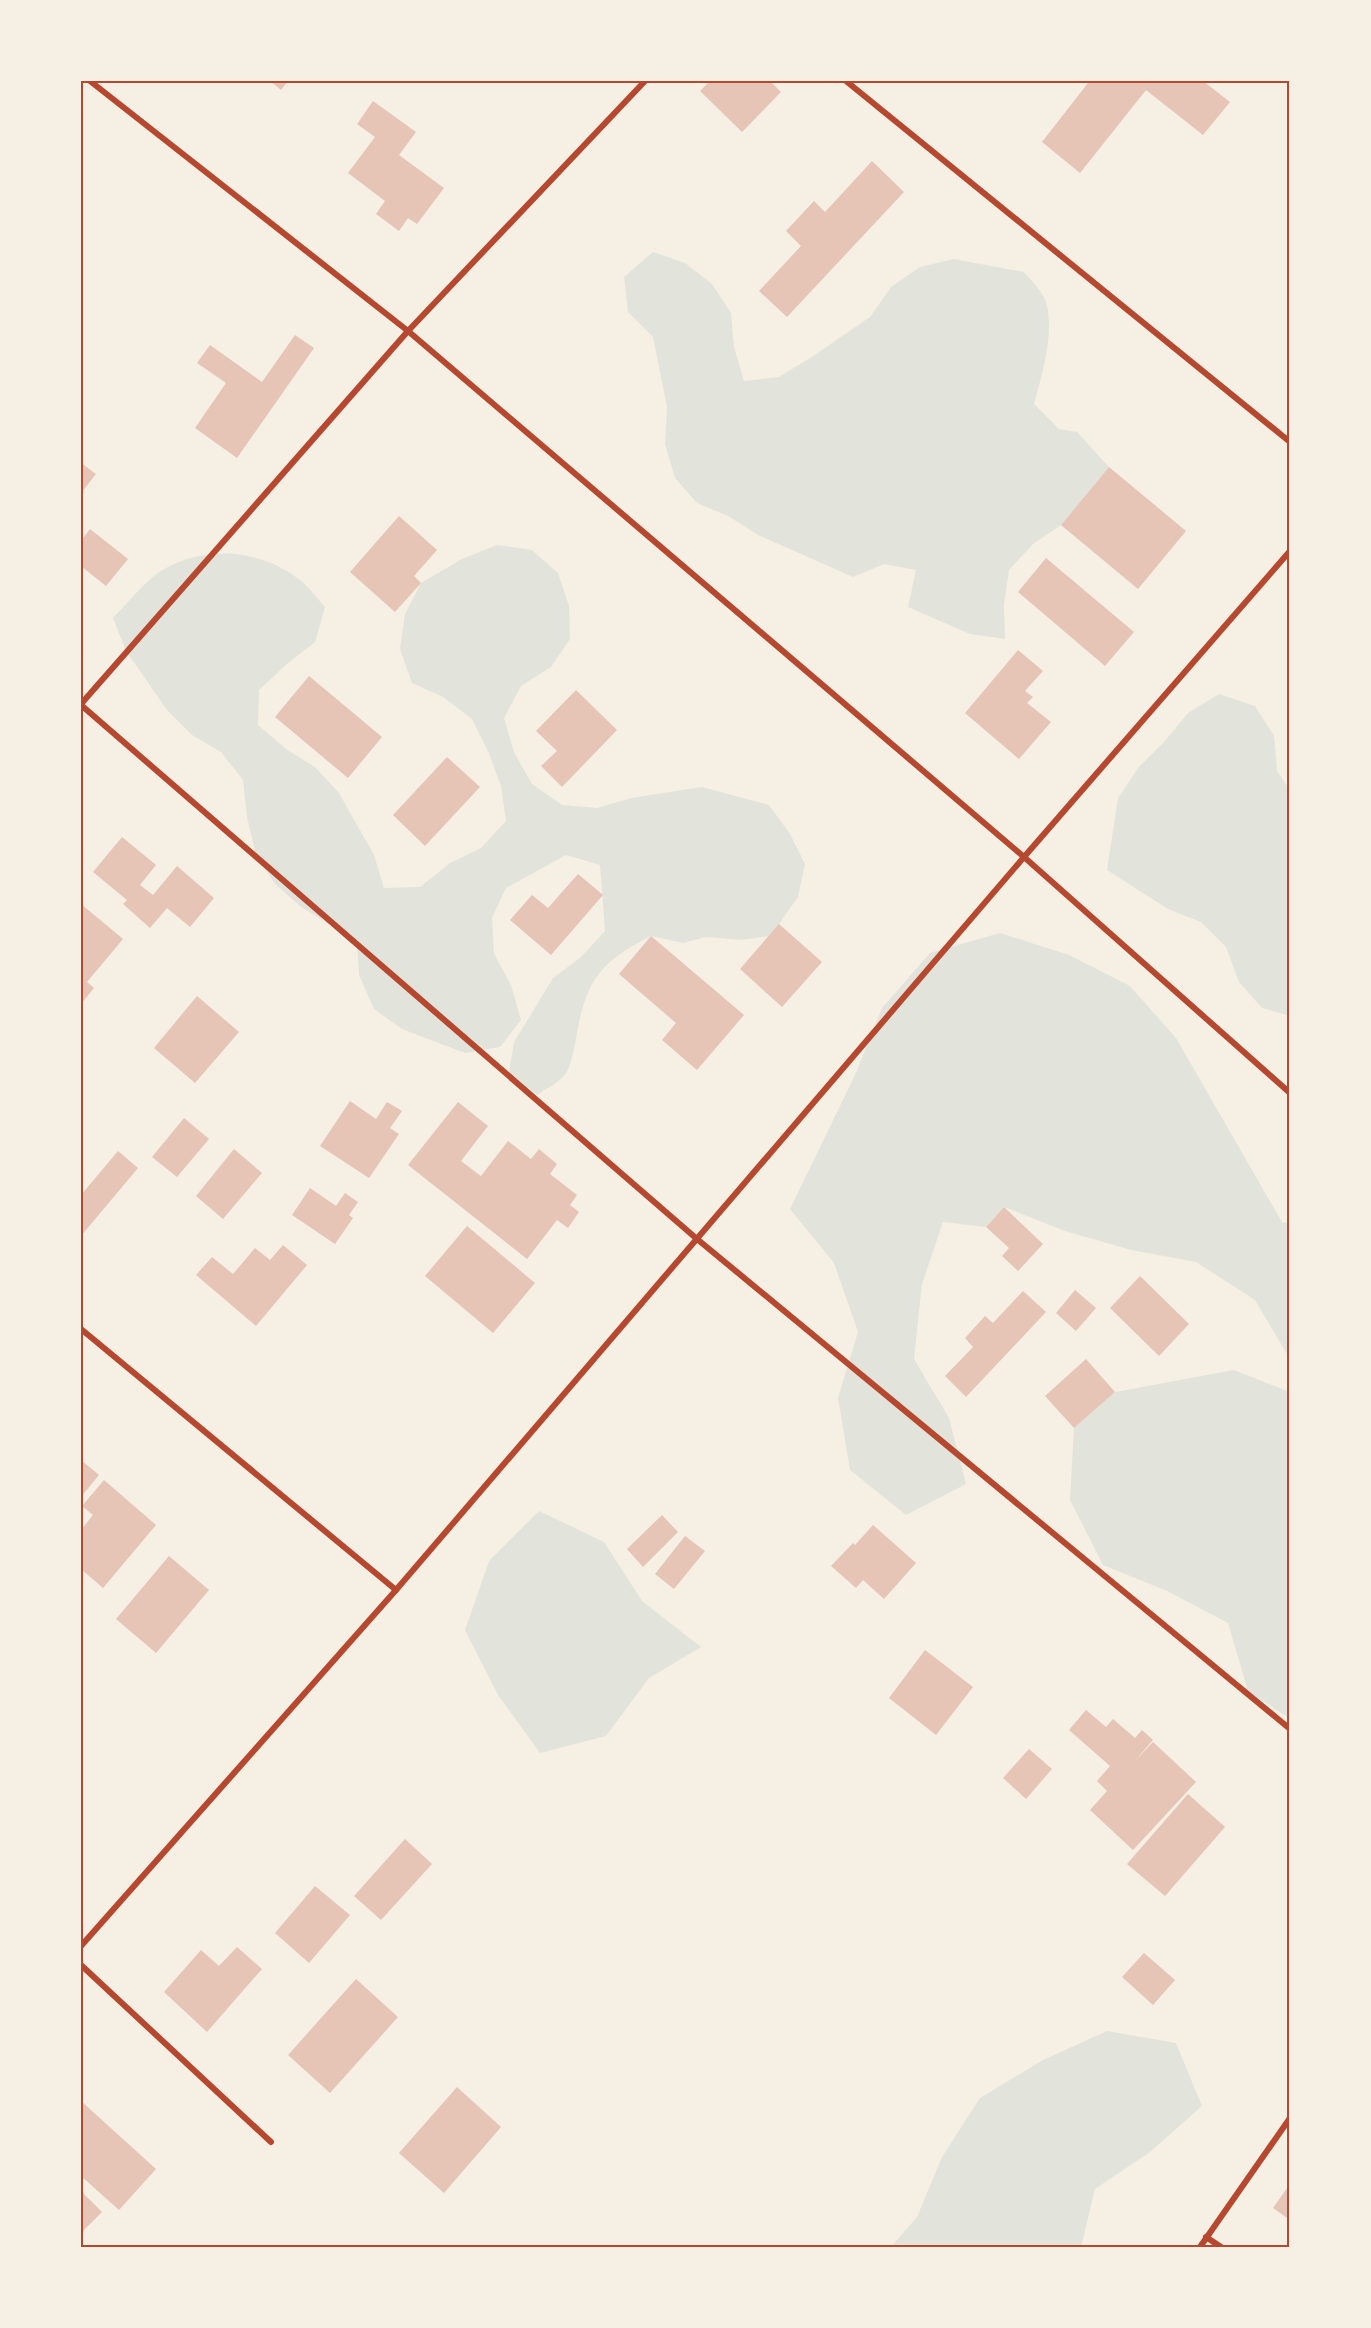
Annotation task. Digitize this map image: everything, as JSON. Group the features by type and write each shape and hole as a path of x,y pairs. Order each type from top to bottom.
{"street":[{"path":"90,81 408,331 1024,857 1290,1093"},
{"path":"645,81 408,331 81,704 697,1239 1290,1729"},
{"path":"846,81 1290,442"},
{"path":"81,1946 396,1590 1024,857 1290,551"},
{"path":"82,1331 396,1590"},
{"path":"81,1965 271,2142"},
{"path":"1200,2247 1290,2118"},
{"path":"1206,2237 1221,2247"}],"shaded area":[{"path":"653,252 685,263 712,284 731,313 734,347 744,381 779,377 810,358 870,317 891,287 920,267 954,259 1024,272 1046,302 1049,327 1041,380 1034,404 1059,429 1077,432 1109,467 1061,525 1033,544 1009,570 1004,605 1005,639 970,634 908,607 916,570 884,564 853,577 758,535 728,516 697,503 675,478 665,444 667,407 653,337 628,312 624,277"},
{"path":"497,545 532,550 558,573 569,606 570,639 551,667 521,686 504,718 514,752 532,784 562,805 597,808 631,798 702,787 769,805 790,834 805,864 798,897 779,924 777,935 742,940 706,937 683,943 651,936 609,963 599,973 586,998 568,1069 564,1076 537,1095 509,1072 514,1042 553,978 581,957 605,931 600,865 566,855 506,888 492,918 494,954 511,985 521,1020 500,1047 465,1053 402,1029 374,1009 359,975 357,941 301,907 275,884 256,855 247,817 243,780 221,752 192,735 167,710 126,651 113,618 159,572 200,556 235,554 269,562 285,570 310,589 325,607 315,642 259,690 258,725 286,749 315,767 339,793 374,855 384,888 420,887 450,863 481,848 506,821 501,786 488,751 472,719 443,697 412,683 400,649 405,614 421,583 462,559"},
{"path":"1219,694 1255,706 1274,736 1277,771 1290,790 1290,1016 1262,1008 1239,982 1226,947 1201,922 1168,909 1107,870 1118,798 1138,768 1188,713"},
{"path":"1000,933 1069,955 1130,986 1176,1038 1282,1222 1290,1224 1290,1359 1255,1300 1196,1262 1131,1250 1065,1231 1004,1207 986,1227 943,1222 922,1284 914,1359 949,1418 966,1484 906,1515 850,1470 838,1398 858,1332 834,1263 790,1209 855,1075 882,1008 930,953"},
{"path":"1234,1370 1290,1392 1290,1719 1248,1691 1228,1623 1167,1591 1103,1565 1070,1500 1074,1428 1115,1392"},
{"path":"539,1511 604,1542 642,1601 701,1647 649,1678 606,1736 540,1753 498,1695 465,1630 489,1561"},
{"path":"1107,2031 1176,2043 1202,2106 1150,2152 1095,2189 1081,2247 891,2247 917,2217 942,2157 980,2098 1043,2060"}],"building":[{"path":"270,81 288,81 281,90"},
{"path":"710,81 770,81 781,92 742,132 700,91"},
{"path":"1087,81 1203,81 1230,102 1203,135 1146,90 1080,173 1042,142 1088,83"},
{"path":"373,101 416,132 399,155 444,188 417,224 408,218 399,231 376,214 385,201 348,173 375,137 357,124"},
{"path":"872,161 904,192 787,317 759,291 801,246 786,231 814,201 825,212"},
{"path":"295,335 314,348 237,458 195,428 226,383 197,363 210,345 262,382"},
{"path":"81,463 96,474 81,493"},
{"path":"1109,467 1186,531 1138,589 1061,525"},
{"path":"399,516 437,550 414,576 421,583 395,612 350,572"},
{"path":"90,529 128,559 106,586 81,566 81,541"},
{"path":"1046,558 1134,632 1105,666 1018,592"},
{"path":"1018,650 1043,671 1025,691 1033,697 1027,703 1051,722 1019,759 965,713"},
{"path":"309,676 382,737 348,778 275,717"},
{"path":"576,690 617,730 562,787 541,766 557,751 536,731"},
{"path":"447,757 480,787 425,846 393,815"},
{"path":"122,837 156,865 140,885 153,895 177,866 214,898 190,927 167,908 150,928 123,904 127,900 93,872"},
{"path":"578,874 603,895 551,955 510,920 532,895 548,908"},
{"path":"81,904 123,939 87,982 94,988 81,1004"},
{"path":"779,924 822,962 782,1007 740,969"},
{"path":"651,936 744,1015 697,1070 662,1040 676,1023 619,974"},
{"path":"197,996 239,1032 195,1083 154,1048"},
{"path":"350,1101 376,1119 387,1102 402,1111 390,1128 399,1134 369,1178 320,1146"},
{"path":"458,1102 488,1126 461,1161 481,1176 508,1141 531,1159 539,1149 557,1164 550,1174 577,1195 570,1205 579,1212 568,1228 557,1220 527,1259 408,1165"},
{"path":"184,1118 209,1139 177,1177 152,1157"},
{"path":"234,1149 262,1173 223,1219 196,1196"},
{"path":"118,1151 138,1168 81,1236 81,1195"},
{"path":"310,1188 336,1206 345,1193 358,1202 349,1215 353,1218 335,1244 292,1215"},
{"path":"1004,1207 1043,1244 1018,1271 1002,1256 1009,1248 986,1227"},
{"path":"467,1226 535,1283 493,1333 425,1276"},
{"path":"283,1245 307,1265 256,1326 196,1275 212,1257 233,1274 255,1248 270,1260"},
{"path":"1140,1276 1189,1324 1159,1356 1110,1308"},
{"path":"1075,1290 1096,1308 1076,1331 1056,1313"},
{"path":"1023,1291 1046,1312 966,1397 945,1376 973,1347 965,1338 985,1316 993,1323"},
{"path":"1086,1359 1115,1392 1074,1428 1045,1396"},
{"path":"81,1460 99,1475 81,1497"},
{"path":"104,1480 156,1525 103,1588 81,1569 81,1530 93,1515 82,1506"},
{"path":"662,1515 678,1532 643,1567 627,1549"},
{"path":"873,1525 916,1563 884,1599 863,1580 856,1588 831,1566"},
{"path":"685,1536 705,1551 674,1589 655,1574"},
{"path":"169,1556 209,1590 156,1653 116,1619"},
{"path":"925,1650 973,1687 936,1735 889,1698"},
{"path":"1086,1710 1106,1727 1113,1719 1135,1738 1142,1730 1153,1740 1134,1762 1153,1742 1196,1782 1133,1850 1090,1810 1107,1791 1097,1781 1110,1766 1069,1730"},
{"path":"1029,1749 1052,1769 1026,1799 1003,1778"},
{"path":"1188,1794 1225,1827 1165,1896 1127,1864"},
{"path":"405,1839 432,1864 381,1920 354,1896"},
{"path":"315,1886 350,1915 309,1963 275,1933"},
{"path":"237,1947 262,1969 207,2032 164,1992 201,1950 219,1966"},
{"path":"1144,1953 1175,1980 1153,2005 1122,1977"},
{"path":"356,1979 398,2017 330,2093 288,2055"},
{"path":"457,2087 501,2127 444,2193 399,2153"},
{"path":"81,2101 156,2169 119,2210 81,2176"},
{"path":"1290,2184 1290,2220 1273,2208"},
{"path":"81,2191 102,2212 81,2233"}]}
